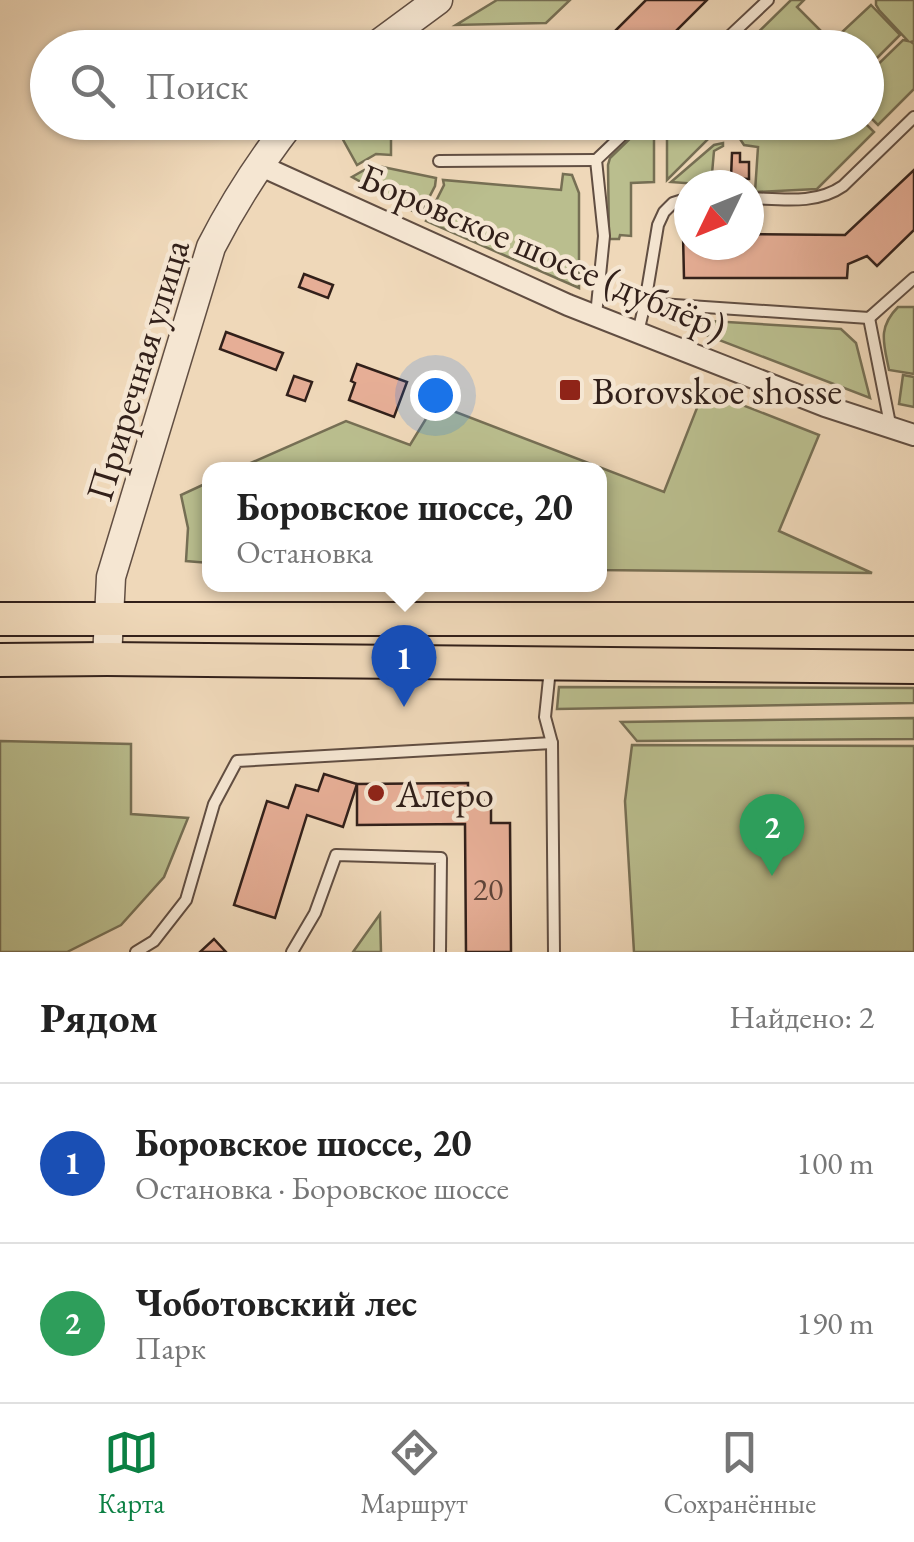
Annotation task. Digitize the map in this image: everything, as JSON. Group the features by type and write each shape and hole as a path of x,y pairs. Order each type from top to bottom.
{"main road":[{"path":"0,619 914,619"},
{"path":"0,660 914,667"}],"street":[{"path":"398,30 438,0"},
{"name":"Приречная улица","path":"107,659 112,577 212,247 231,208 278,140"},
{"name":"Боровское шоссе (дублёр)","path":"259,165 596,316 807,399 914,435"}],"lane":[{"path":"736,30 768,0"},
{"path":"764,198 813,199 833,194 914,117"},
{"path":"439,161 596,160 617,140"},
{"path":"596,160 604,236 596,316"},
{"path":"638,332 658,225 674,203"},
{"path":"646,303 869,318 914,278"},
{"path":"869,318 891,429"},
{"path":"551,663 545,717 552,743 554,952"},
{"path":"136,952 154,940 186,900 214,804 238,761 552,743"},
{"path":"292,952 315,913 336,856 441,858 440,952"}],"green space":[{"path":"497,0 570,0 546,23 456,25"},
{"path":"791,0 804,0 797,7 820,30 760,30"},
{"path":"876,0 914,0 914,89 884,119 884,58 903,40 908,41 876,5"},
{"path":"871,5 900,35 884,51 884,30 844,30"},
{"path":"343,140 391,140 391,155 376,154 357,165"},
{"path":"629,140 654,140 654,182 631,183 631,236 620,235 619,239 609,239 610,158"},
{"path":"667,140 707,140 674,170 667,180"},
{"path":"741,140 866,140 817,189 764,192 764,170 756,170 758,147 744,145"},
{"path":"723,143 714,151 712,170 685,170 714,145"},
{"path":"373,165 436,178 420,215 352,177"},
{"path":"563,174 572,175 579,193 579,288 426,221 443,180 561,190"},
{"path":"898,307 914,307 914,374 889,370 885,329"},
{"path":"662,318 841,329 856,343 870,398"},
{"path":"903,375 914,377 914,407 899,404"},
{"path":"704,390 819,435 779,531 872,573 607,570 607,470 664,492"},
{"path":"435,404 586,462 253,462 346,421 410,445"},
{"path":"202,485 202,562 186,561 188,528 181,495"},
{"path":"559,687 914,688 914,703 557,709"},
{"path":"914,718 914,739 637,741 621,722"},
{"path":"0,741 131,744 131,814 188,818 164,877 121,925 67,952 0,952"},
{"path":"632,745 914,746 914,952 634,952 625,801"},
{"path":"380,914 381,952 353,952"}],"building":[{"path":"646,0 707,0 677,30 616,30"},
{"path":"732,153 740,153 740,162 749,162 749,170 731,170"},
{"path":"914,170 914,230 877,266 867,256 848,264 847,278 684,278 684,260 764,260 764,234 845,235"},
{"path":"304,274 333,285 328,298 299,287"},
{"path":"226,332 283,353 276,370 220,349"},
{"path":"357,364 407,382 394,417 349,400"},
{"path":"294,376 312,382 305,401 287,395"},
{"path":"324,774 357,784 343,827 307,815 275,918 234,905 267,801 288,808 296,785 318,791"},
{"path":"468,783 468,801 491,801 491,823 510,823 511,952 466,952 465,824 357,825 357,784"},
{"path":"214,939 226,952 200,952"}],"place":[{"name":"Borovskoe shosse","path":"570,390"},
{"name":"Боровское шоссе, 20","path":"404,707"},
{"name":"Алеро","path":"376,793"},
{"name":"Чоботовский лес","path":"772,876"}]}
